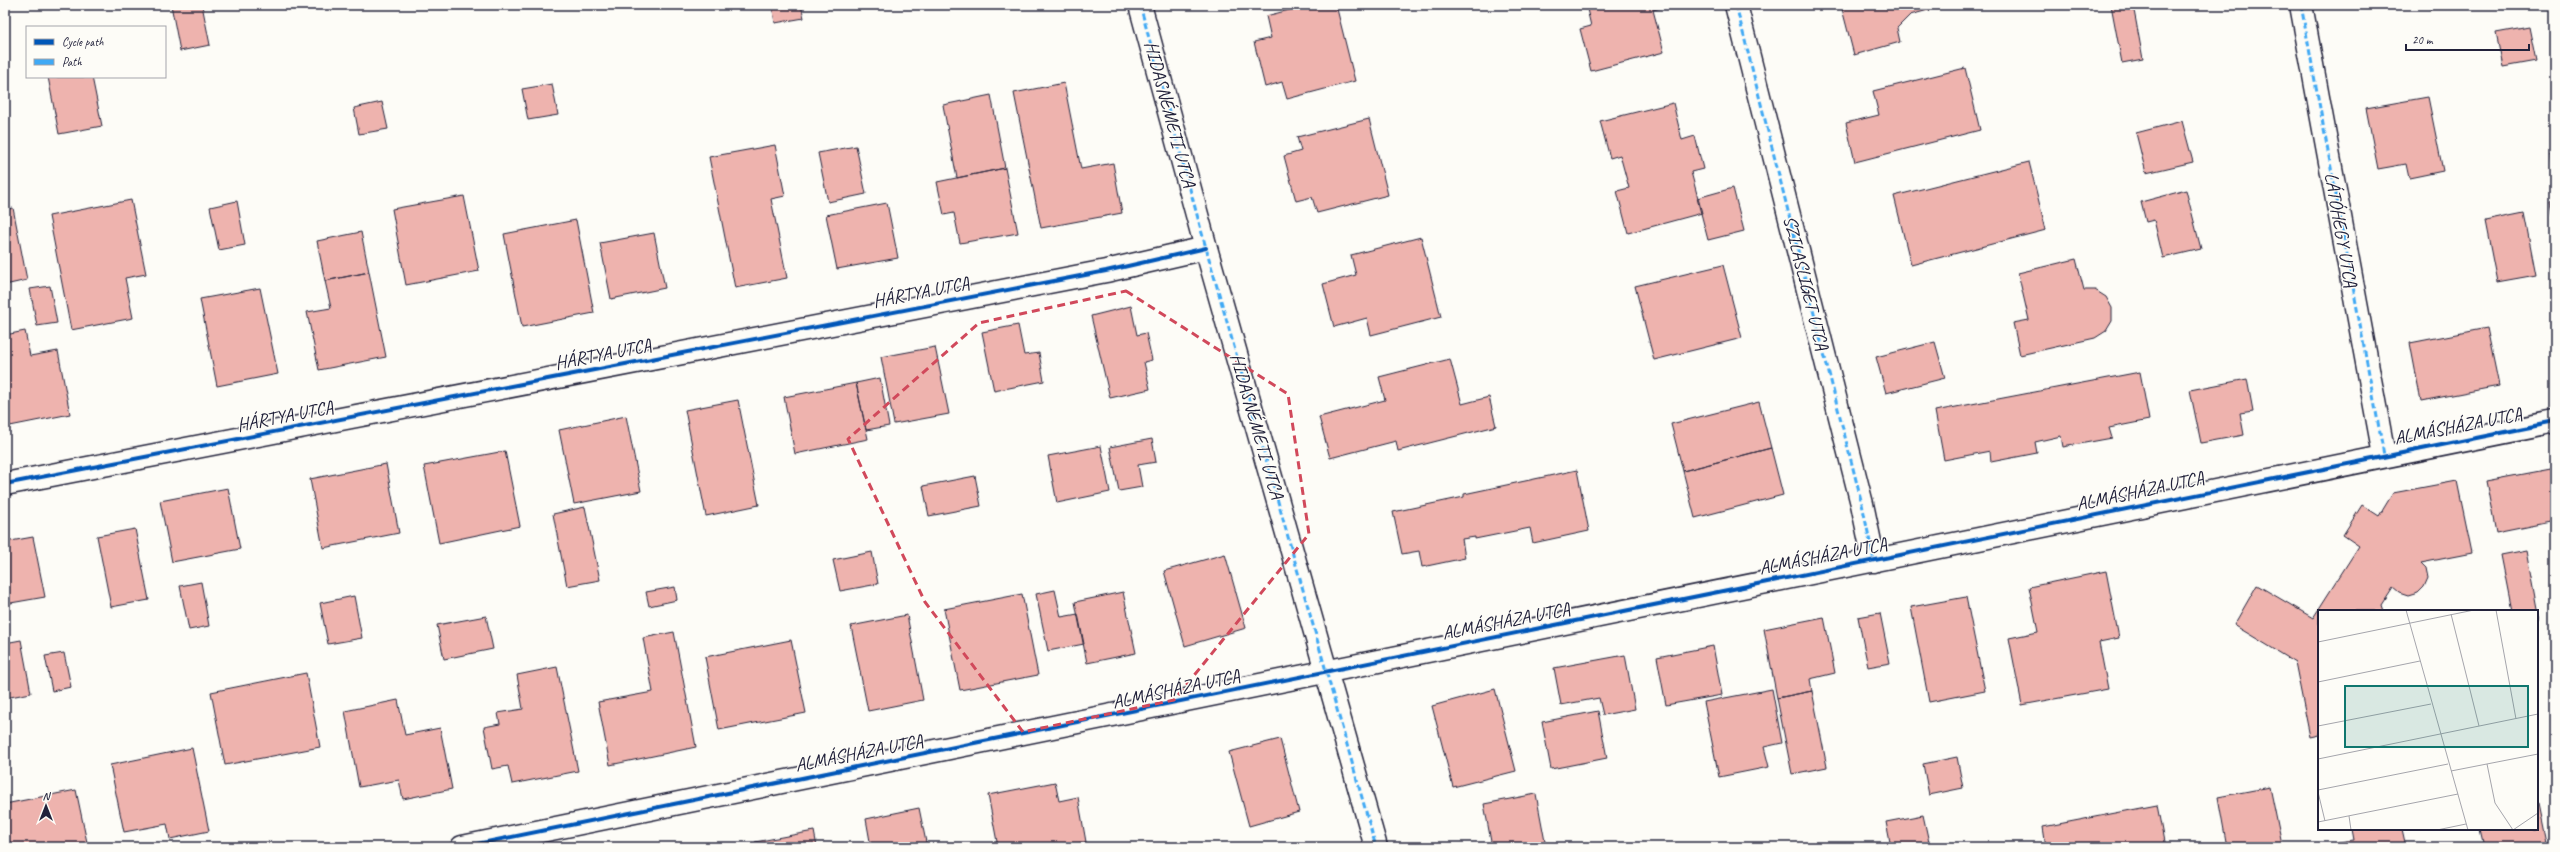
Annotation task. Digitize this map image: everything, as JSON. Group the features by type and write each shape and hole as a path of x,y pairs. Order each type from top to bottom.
{"street":[{"name":"HIDASNÉMETI UTCA","path":"1140,5 1206,248 1376,847"},
{"name":"SZILASLIGET UTCA","path":"1736,5 1858,489 1874,561"},
{"name":"LÁTÓHEGY UTCA","path":"2301,5 2384,455"},
{"name":"HÁRTYA UTCA","path":"5,484 1082,275 1206,248"},
{"name":"ALMÁSHÁZA UTCA","path":"462,847 1221,694 1326,670 1874,561 2384,455 2555,422"}],"highlighted area":[{"path":"1126,291 1288,394 1309,534 1174,700 1023,732 925,602 848,439 979,323"}],"building":[{"path":"171,5 202,5 210,45 180,51"},
{"path":"772,5 801,5 804,18 775,23"},
{"path":"852,5 868,5 852,8"},
{"path":"1309,5 1336,5 1355,81 1287,99 1282,82 1265,87 1254,42 1271,38 1266,16"},
{"path":"1586,5 1664,5 1665,7 1653,10 1664,52 1591,71 1580,29 1591,26"},
{"path":"1841,5 1947,5 1910,15 1897,28 1900,42 1854,55"},
{"path":"2111,5 2133,5 2143,59 2122,63"},
{"path":"2430,5 2452,5 2430,9"},
{"path":"2529,27 2536,61 2503,67 2496,33"},
{"path":"1965,68 1980,130 1855,162 1846,123 1879,115 1873,91"},
{"path":"48,78 92,78 102,126 59,134"},
{"path":"1064,83 1081,169 1113,163 1122,213 1041,228 1014,93"},
{"path":"552,84 558,115 528,120 522,89"},
{"path":"991,95 1005,168 957,178 943,105"},
{"path":"2428,97 2443,171 2409,178 2406,164 2378,169 2366,108"},
{"path":"382,102 388,129 359,134 354,108"},
{"path":"1673,103 1682,140 1695,136 1703,169 1691,172 1702,213 1628,233 1617,191 1629,188 1620,155 1610,158 1600,121"},
{"path":"1369,119 1388,195 1317,213 1312,197 1296,201 1284,156 1301,151 1297,137"},
{"path":"2182,121 2193,162 2146,173 2136,133"},
{"path":"775,145 785,196 771,199 787,278 735,288 709,157"},
{"path":"856,146 866,194 828,202 818,153"},
{"path":"2555,154 2555,177 2551,155"},
{"path":"2029,162 2046,230 1911,265 1894,196"},
{"path":"1005,168 1018,233 960,243 954,213 944,215 937,182"},
{"path":"1733,188 1744,231 1708,240 1697,198"},
{"path":"2186,190 2201,249 2163,258 2154,220 2146,222 2141,202"},
{"path":"464,196 479,271 406,285 392,209"},
{"path":"131,200 146,274 125,278 133,318 71,330 49,216"},
{"path":"237,201 245,245 219,250 210,207"},
{"path":"2555,201 2555,224 2551,202"},
{"path":"887,203 898,258 837,269 826,215"},
{"path":"13,208 27,280 5,285 5,210"},
{"path":"2524,213 2536,275 2497,282 2485,221"},
{"path":"576,220 594,313 522,327 504,234"},
{"path":"361,232 369,272 325,281 317,241"},
{"path":"654,233 665,288 611,299 600,243"},
{"path":"1421,237 1441,317 1371,335 1367,318 1334,327 1323,284 1356,275 1351,255"},
{"path":"2076,259 2084,290 2095,290 2106,297 2112,308 2112,321 2106,331 2095,338 2020,355 2013,323 2029,320 2018,273"},
{"path":"1723,265 1742,338 1654,360 1635,286"},
{"path":"369,272 386,357 319,370 307,312 331,308 325,281"},
{"path":"50,286 57,323 37,326 30,289"},
{"path":"260,288 278,374 217,386 200,299"},
{"path":"1131,306 1137,335 1146,333 1152,360 1144,362 1150,389 1110,398 1091,316"},
{"path":"1018,325 1024,355 1039,353 1044,381 994,391 982,332"},
{"path":"2487,328 2499,386 2421,401 2410,343"},
{"path":"25,331 30,356 58,351 70,414 10,426 5,401 5,335"},
{"path":"1935,342 1945,378 1886,393 1876,357"},
{"path":"935,347 949,414 894,424 881,357"},
{"path":"1450,359 1462,404 1489,397 1496,426 1398,451 1396,441 1330,458 1319,417 1385,400 1379,377"},
{"path":"2140,372 2149,420 2109,428 2112,438 2063,447 2061,436 2035,442 2037,453 1991,462 1990,451 1944,460 1935,411"},
{"path":"880,378 889,426 866,430 856,383"},
{"path":"2247,379 2253,411 2240,413 2244,435 2201,443 2190,390"},
{"path":"856,383 868,439 795,454 784,397"},
{"path":"738,400 759,505 706,516 685,410"},
{"path":"1759,402 1771,448 1683,471 1671,424"},
{"path":"626,416 641,491 574,504 559,430"},
{"path":"1152,439 1156,462 1138,465 1142,487 1119,491 1110,447"},
{"path":"1101,446 1110,492 1057,503 1048,456"},
{"path":"1771,448 1783,495 1695,518 1683,471"},
{"path":"505,451 520,526 439,543 424,466"},
{"path":"386,464 399,533 323,548 310,479"},
{"path":"2555,468 2555,521 2496,533 2486,481"},
{"path":"1577,470 1589,531 1533,543 1530,528 1475,539 1475,537 1462,539 1465,558 1422,567 1419,551 1402,554 1393,512 1464,497 1464,494"},
{"path":"975,476 981,506 929,516 923,486"},
{"path":"2457,481 2472,553 2421,563 2426,568 2428,578 2424,587 2418,593 2408,596 2399,593 2393,588 2382,605 2384,610 2318,610 2359,546 2343,535 2362,505 2379,516 2393,493"},
{"path":"228,488 240,549 172,562 160,501"},
{"path":"585,507 600,580 567,586 553,514"},
{"path":"135,529 149,600 111,607 97,536"},
{"path":"33,537 45,597 5,604 5,542"},
{"path":"2527,550 2540,619 2538,620 2538,610 2512,610 2501,555"},
{"path":"872,552 878,584 840,591 833,560"},
{"path":"1225,554 1246,628 1185,646 1164,571"},
{"path":"2106,571 2119,638 2099,642 2108,689 2022,705 2009,638 2038,632 2029,587"},
{"path":"201,582 209,626 189,630 180,586"},
{"path":"2257,585 2313,618 2318,610 2318,735 2310,737 2295,662 2234,625"},
{"path":"675,587 677,600 649,606 646,592"},
{"path":"1055,590 1061,617 1078,614 1084,644 1048,651 1036,594"},
{"path":"1123,592 1136,653 1087,663 1075,602"},
{"path":"1022,594 1038,675 960,690 944,609"},
{"path":"354,596 362,638 328,644 320,603"},
{"path":"1966,597 1985,691 1929,702 1911,607"},
{"path":"1880,613 1890,663 1868,667 1858,617"},
{"path":"907,615 923,700 868,711 851,626"},
{"path":"486,616 493,649 444,659 437,625"},
{"path":"1824,617 1835,673 1810,679 1812,691 1777,698 1764,629"},
{"path":"674,632 696,747 610,765 598,702 653,692 643,638"},
{"path":"21,640 31,693 5,698 5,643"},
{"path":"791,640 806,713 719,730 705,657"},
{"path":"1713,646 1722,695 1666,705 1657,657"},
{"path":"64,653 71,687 52,691 45,656"},
{"path":"1625,655 1635,709 1603,715 1599,698 1561,705 1554,668"},
{"path":"557,667 578,771 512,784 508,766 492,769 484,727 500,724 498,713 523,709 517,675"},
{"path":"306,673 320,747 225,765 211,692"},
{"path":"1495,689 1516,771 1453,787 1432,706"},
{"path":"1772,689 1782,743 1764,747 1769,767 1719,777 1704,702"},
{"path":"1812,691 1827,767 1792,774 1777,698"},
{"path":"398,700 405,735 440,728 452,789 403,799 399,780 359,787 345,711"},
{"path":"1598,711 1607,758 1551,769 1542,722"},
{"path":"1280,739 1299,812 1249,826 1229,752"},
{"path":"192,748 209,831 170,839 167,824 124,832 110,765"},
{"path":"1957,757 1963,788 1929,795 1923,764"},
{"path":"1055,782 1059,801 1078,797 1086,842 1061,847 998,847 988,795"},
{"path":"2270,787 2282,845 2227,847 2218,797"},
{"path":"76,790 88,847 5,847 5,804"},
{"path":"1536,794 1546,847 1492,847 1484,804"},
{"path":"2540,803 2549,847 2484,847 2480,830 2538,830 2538,804"},
{"path":"2157,805 2165,847 2046,847 2043,827"},
{"path":"919,808 927,847 871,847 866,819"},
{"path":"1923,815 1930,847 1891,847 1886,822"},
{"path":"2352,830 2401,830 2405,847 2339,847 2338,842 2354,840"},
{"path":"814,831 817,847 757,847 755,842"}],"marked path":[{"path":"1140,5 1206,248 1376,847"},
{"path":"1736,5 1862,504 1874,561"},
{"path":"2301,5 2384,455"}],"cycle path":[{"path":"5,484 1106,271 1206,248"},
{"path":"462,847 2555,422"}]}
